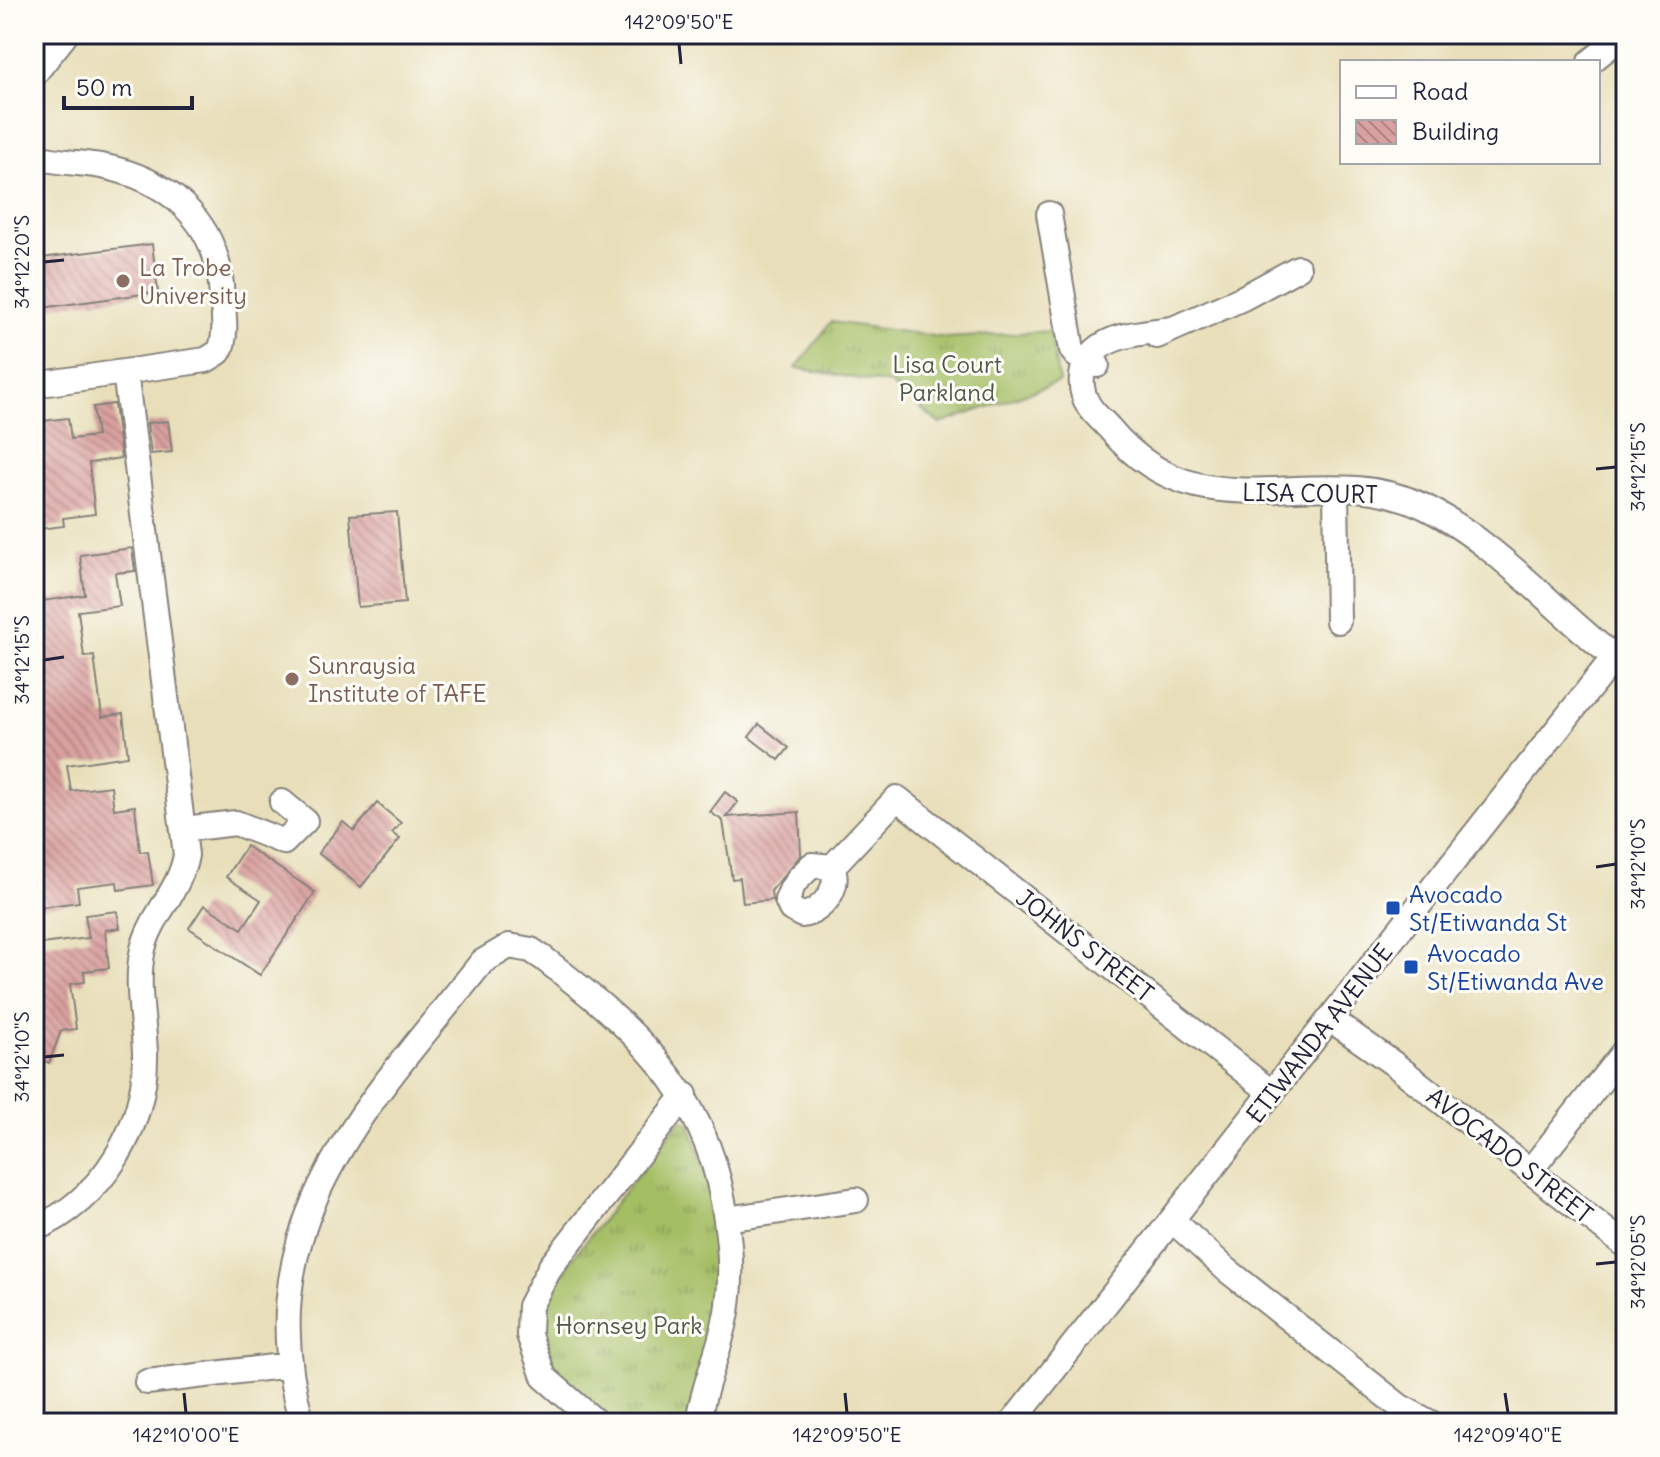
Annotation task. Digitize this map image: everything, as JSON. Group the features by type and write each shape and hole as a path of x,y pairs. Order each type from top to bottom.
{"main road":[{"path":"34,68 61,34"}],"street":[{"path":"1592,60 1625,34"},
{"path":"34,156 128,173 172,194 200,221 218,261 223,337 219,352 201,362 34,385"},
{"path":"34,168 72,164"},
{"path":"1049,214 1071,333 1092,360 1243,298 1298,268"},
{"name":"LISA COURT","path":"1092,360 1093,385 1107,425 1135,455 1188,484 1231,491 1381,493 1424,507 1460,529 1551,600 1621,648"},
{"path":"34,1229 62,1214 98,1183 112,1166 130,1130 145,1071 140,991 143,948 183,870 184,829 125,372"},
{"path":"1336,490 1338,621"},
{"name":"ETIWANDA AVENUE","path":"1012,1423 1621,648"},
{"name":"JOHNS STREET","path":"832,867 897,798 1272,1093"},
{"path":"184,829 236,823 284,842 305,821 282,802"},
{"path":"812,865 832,867 836,877 834,888 813,912 802,915 791,909 787,900 795,883 812,865"},
{"path":"302,1423 290,1365 287,1320 290,1282 307,1212 324,1174 360,1117 492,954 509,946 519,946 543,958 623,1022 670,1073 685,1095 711,1153 726,1219 728,1302 718,1356 698,1423"},
{"name":"AVOCADO STREET","path":"1333,1015 1626,1246"},
{"path":"1530,1171 1626,1049"},
{"path":"597,1423 544,1377 535,1360 529,1335 530,1306 551,1266 685,1095"},
{"path":"726,1219 856,1200"},
{"path":"1168,1224 1417,1420"},
{"path":"147,1382 290,1365"}],"green space":[{"name":"Lisa Court Parkland","path":"831,322 948,338 1050,331 1059,382 940,424 890,384 796,368"},
{"name":"Hornsey Park","path":"681,1119 690,1124 718,1212 721,1302 689,1423 611,1423 553,1373 538,1341 543,1296"}],"building":[{"path":"152,244 158,292 34,309 34,259"},
{"path":"114,404 121,458 89,463 95,514 63,518 64,526 39,529 34,422 68,418 71,439 97,436 93,407"},
{"path":"168,421 172,452 151,454 147,423"},
{"path":"397,512 405,603 358,607 350,515"},
{"path":"132,548 135,571 115,573 120,606 78,611 84,657 94,656 102,717 123,714 128,756 67,765 71,791 111,786 114,809 135,806 140,852 148,851 153,885 118,890 117,882 77,887 79,902 34,908 34,602 85,595 80,555"},
{"path":"759,724 789,748 779,760 749,737"},
{"path":"725,792 738,802 726,817 799,812 801,855 771,891 772,900 743,903 740,878 732,879 723,821 710,812"},
{"path":"377,803 401,823 392,833 400,839 361,887 318,853 343,822 354,831"},
{"path":"246,846 315,892 260,975 189,928 204,905 242,929 261,900 226,877"},
{"path":"117,911 120,928 105,930 109,968 84,971 85,982 70,984 76,1029 61,1031 49,1063 34,1057 34,945 89,938 85,915"}],"place":[{"name":"La Trobe University","path":"123,281"},
{"name":"Sunraysia Institute of TAFE","path":"292,679"},
{"name":"Avocado St/Etiwanda St","path":"1393,908"},
{"name":"Avocado St/Etiwanda Ave","path":"1411,967"}]}
